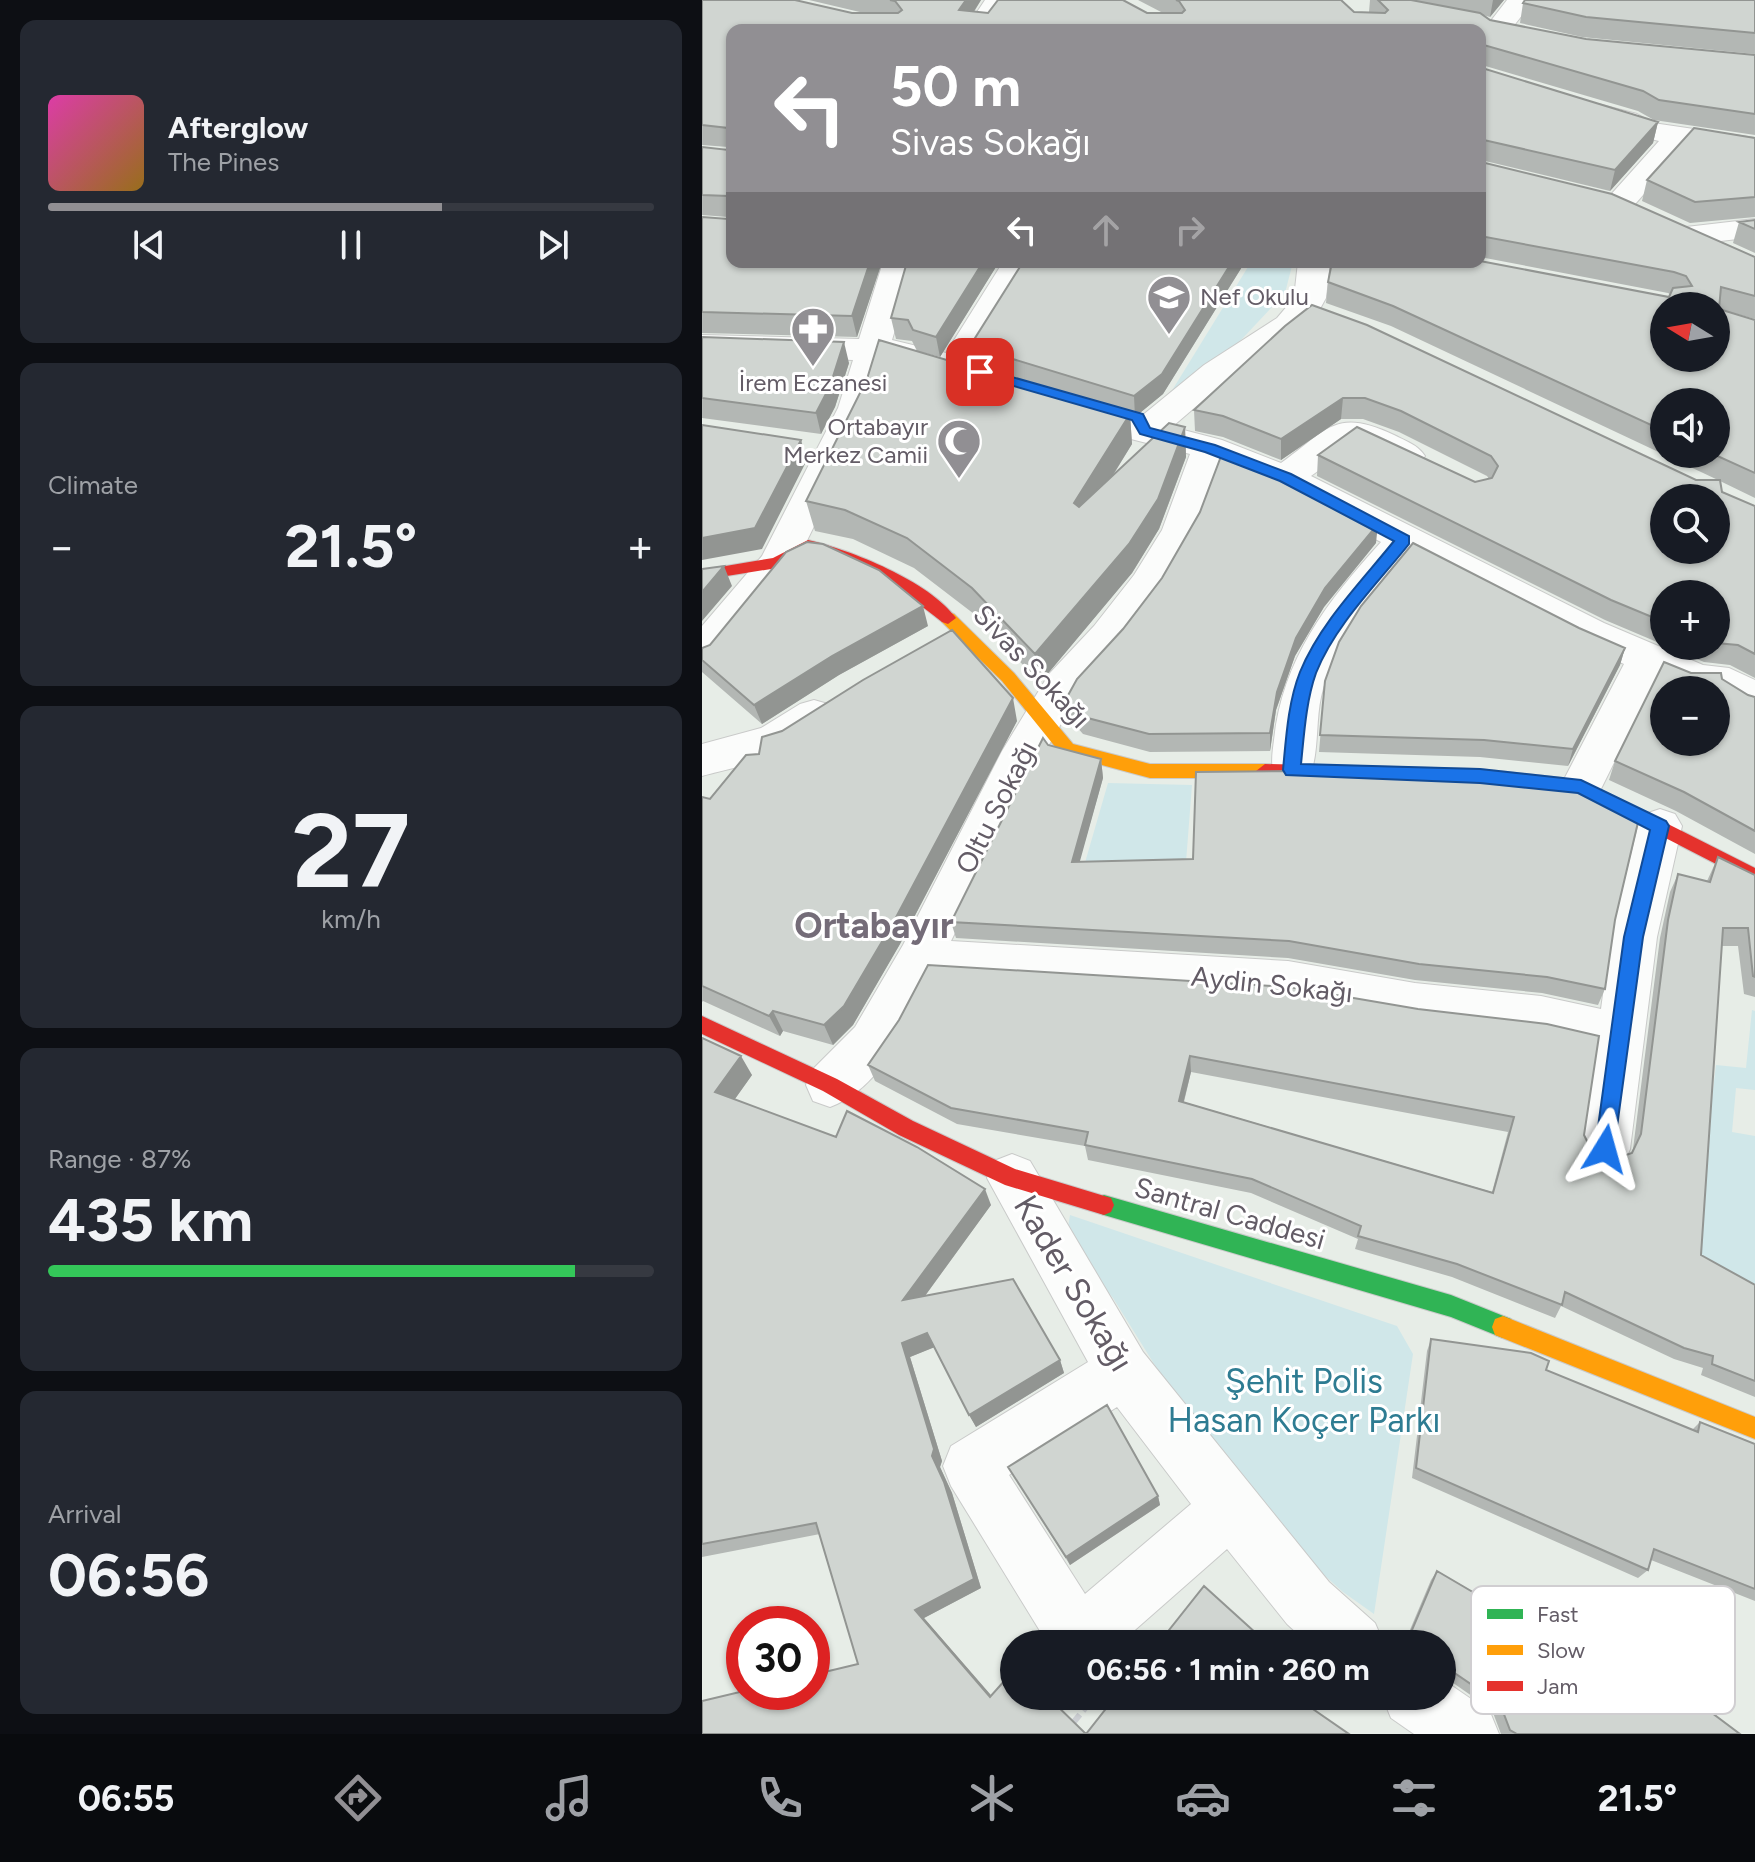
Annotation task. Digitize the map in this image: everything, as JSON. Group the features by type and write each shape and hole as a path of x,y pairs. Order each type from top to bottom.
{"street":[{"path":"982,24 998,0"},
{"path":"1499,31 1521,0"},
{"path":"1571,104 1627,120 1646,130 1755,147"},
{"path":"1618,205 1679,136"},
{"path":"1587,198 1618,205 1736,259"},
{"path":"1663,225 1755,228"},
{"path":"702,653 777,563 819,448 855,408 897,268"},
{"path":"702,345 872,351 965,375 1016,268"},
{"path":"1145,431 1216,372 1289,325 1320,315 1310,298 1313,268"},
{"path":"1048,398 1131,430 1210,448 1285,478 1646,659 1698,679 1729,683 1755,701"},
{"path":"1285,478 1350,431 1365,435 1432,468"},
{"name":"Oltu Sokağı","path":"830,1085 872,1042 919,959 1017,763 1063,685 1108,636 1147,585 1180,530 1210,448"},
{"path":"1292,770 1296,730 1308,673 1333,628 1404,540"},
{"name":"Sivas Sokağı","path":"702,575 777,563 808,545 839,551 899,579 962,629 1008,677 1067,749 1150,771 1292,770 1480,776 1581,787 1755,877"},
{"path":"922,652 962,629"},
{"path":"1581,787 1646,659"},
{"path":"702,760 774,740 841,698"},
{"path":"1605,1149 1634,937 1660,826"},
{"name":"Aydin Sokağı","path":"919,959 1288,981 1415,1003 1541,1017 1621,1035"},
{"name":"Santral Caddesi","path":"702,1025 830,1085 906,1128 1012,1178 1451,1306 1755,1428"},
{"name":"Kader Sokağı","path":"1012,1178 1124,1371 1308,1603 1338,1630"},
{"path":"1124,1371 971,1466 1079,1639 1230,1508"},
{"path":"1433,1710 1468,1734"}],"path":[{"path":"1064,1734 1084,1710"}],"green space":[{"path":"1247,268 1291,268 1285,293 1242,339 1174,399 1168,397"},
{"path":"1108,783 1192,785 1186,862 1082,873"},
{"path":"1752,1010 1755,1011 1755,1090 1736,1088 1732,1132 1755,1136 1755,1295 1693,1257 1716,1065 1746,1068"},
{"name":"Şehit Polis Hasan Koçer Parkı","path":"1070,1215 1397,1326 1413,1354 1374,1614 1343,1592 1265,1522 1161,1375 1113,1298 1066,1240"}],"building":[{"path":"702,0 795,0 852,13 898,13 902,10 895,1 890,0 966,0 959,10 988,13 998,0 1123,0 1147,13 1182,13 1185,10 1176,0 1341,0 1354,12 1385,13 1388,10 1378,0 1411,0 1586,39 1755,55 1755,114 1659,100 1643,91 1486,46 1486,24 726,24 726,128 702,125"},
{"path":"1525,0 1755,0 1755,33 1586,17 1523,3"},
{"path":"1486,69 1658,122 1615,170 1486,140"},
{"path":"1694,128 1755,138 1755,197 1695,202 1647,180"},
{"path":"702,147 726,150 726,196 702,195"},
{"path":"1486,163 1612,194 1755,257 1755,296 1721,287 1721,292 1671,292 1673,288 1692,286 1686,276 1486,237"},
{"path":"702,217 726,219 726,268 868,268 852,316 702,312"},
{"path":"1755,220 1755,229 1739,222"},
{"path":"1486,262 1650,293 1650,372 1730,372 1730,312 1755,320 1755,473 1730,462 1730,388 1650,388 1650,425 1393,306 1328,282 1331,268 1486,268"},
{"path":"905,268 979,268 936,337 913,330 908,320 891,318"},
{"path":"1019,268 1228,268 1162,374 1134,396 970,346"},
{"path":"1312,305 1367,325 1650,458 1650,468 1671,468 1696,480 1720,480 1721,484 1650,484 1650,564 1730,564 1730,495 1755,506 1755,654 1730,644 1730,580 1650,580 1650,616 1611,600 1318,455 1357,427 1475,482 1492,478 1498,466 1491,456 1401,411 1365,398 1343,398 1281,439 1223,416 1194,410"},
{"path":"702,337 844,342 830,386 816,413 702,398"},
{"path":"879,340 1130,414 1074,503 1079,507 1169,423 1185,427 1158,499 1129,544 1035,654 972,588 907,538 845,510 806,501 867,379"},
{"path":"702,425 801,440 755,528 702,538"},
{"path":"1223,451 1271,470 1378,524 1325,588 1296,638 1277,692 1270,733 1149,734 1080,716 1066,699 1077,679 1123,629 1162,578 1200,512"},
{"path":"807,542 823,544 879,570 923,606 832,656 754,705 702,660 702,648 710,645 786,552"},
{"path":"1413,543 1579,628 1625,648 1573,749 1484,740 1320,735 1325,681 1339,642 1361,606"},
{"path":"724,566 702,592 702,569"},
{"path":"952,630 1013,698 893,923 844,1006 824,1025 773,1011 769,1016 702,986 702,797 710,799 746,755 759,754 762,737 782,731 863,680"},
{"path":"1664,662 1691,673 1721,673 1722,676 1657,676"},
{"path":"1730,684 1755,697 1755,831 1684,792 1615,761 1650,690 1650,756 1730,756"},
{"path":"1043,738 1048,745 1101,759 1072,862 1193,859 1196,772 1293,771 1484,777 1579,788 1639,818 1615,920 1605,989 1547,977 1419,964 1289,941 951,922"},
{"path":"1718,857 1755,875 1755,977 1748,928 1723,928 1701,1255 1755,1285 1755,1381 1712,1364 1713,1356 1684,1348 1565,1292 1562,1305 1457,1264 1358,1236 1361,1226 1252,1179 1085,1145 1088,1132 951,1108 868,1065 899,1020 928,965 1289,987 1418,1009 1547,1024 1599,1036 1584,1135 1593,1153 1612,1160 1632,1153 1641,1134 1668,920 1678,874 1710,882","holes":["1190,1056 1514,1117 1493,1193 1179,1101"]},
{"path":"702,1038 741,1056 715,1092 836,1137 847,1111 917,1147 985,1189 903,1300 1013,1279 1060,1360 969,1415 927,1333 902,1343 934,1449 932,1456 944,1482 974,1579 915,1610 990,1697 1000,1686 1000,1710 1061,1710 1086,1734 702,1734 702,1701 726,1695 726,1710 830,1710 830,1671 858,1664 816,1523 702,1544"},
{"path":"1431,1339 1531,1353 1549,1361 1546,1370 1698,1432 1700,1422 1755,1444 1755,1589 1654,1549 1648,1570 1416,1468"},
{"path":"1107,1405 1158,1496 1066,1557 1008,1467"},
{"path":"1437,1571 1471,1591 1471,1684 1456,1674 1456,1630 1412,1630"},
{"path":"1204,1586 1253,1630 1169,1630"},
{"path":"1105,1710 1314,1710 1349,1734 1086,1734"},
{"path":"1504,1714 1713,1714 1740,1734 1517,1734 1510,1730"}],"traffic: fast":[{"path":"1104,1205 1451,1306 1503,1327"}],"traffic: slow":[{"path":"948,618 1008,677 1067,749 1150,771 1265,771"},
{"path":"1503,1327 1755,1428"}],"traffic: jam":[{"path":"702,575 777,563 808,545 865,563 915,593 948,618"},
{"path":"1265,771 1480,776 1581,787 1755,877"},
{"path":"702,1025 830,1085 906,1128 1012,1178 1104,1205"}],"place":[{"name":"Nef Okulu","path":"1169,336"},
{"name":"İrem Eczanesi","path":"813,368"},
{"name":"Ortabayır Merkez Camii","path":"959,480"}],"district":[{"name":"Ortabayır","path":"874,925"}],"route":[{"path":"980,372 1138,417 1145,431 1210,448 1285,478 1404,540 1333,628 1308,673 1296,730 1292,770 1480,776 1581,787 1660,826 1634,937 1605,1149"}]}
